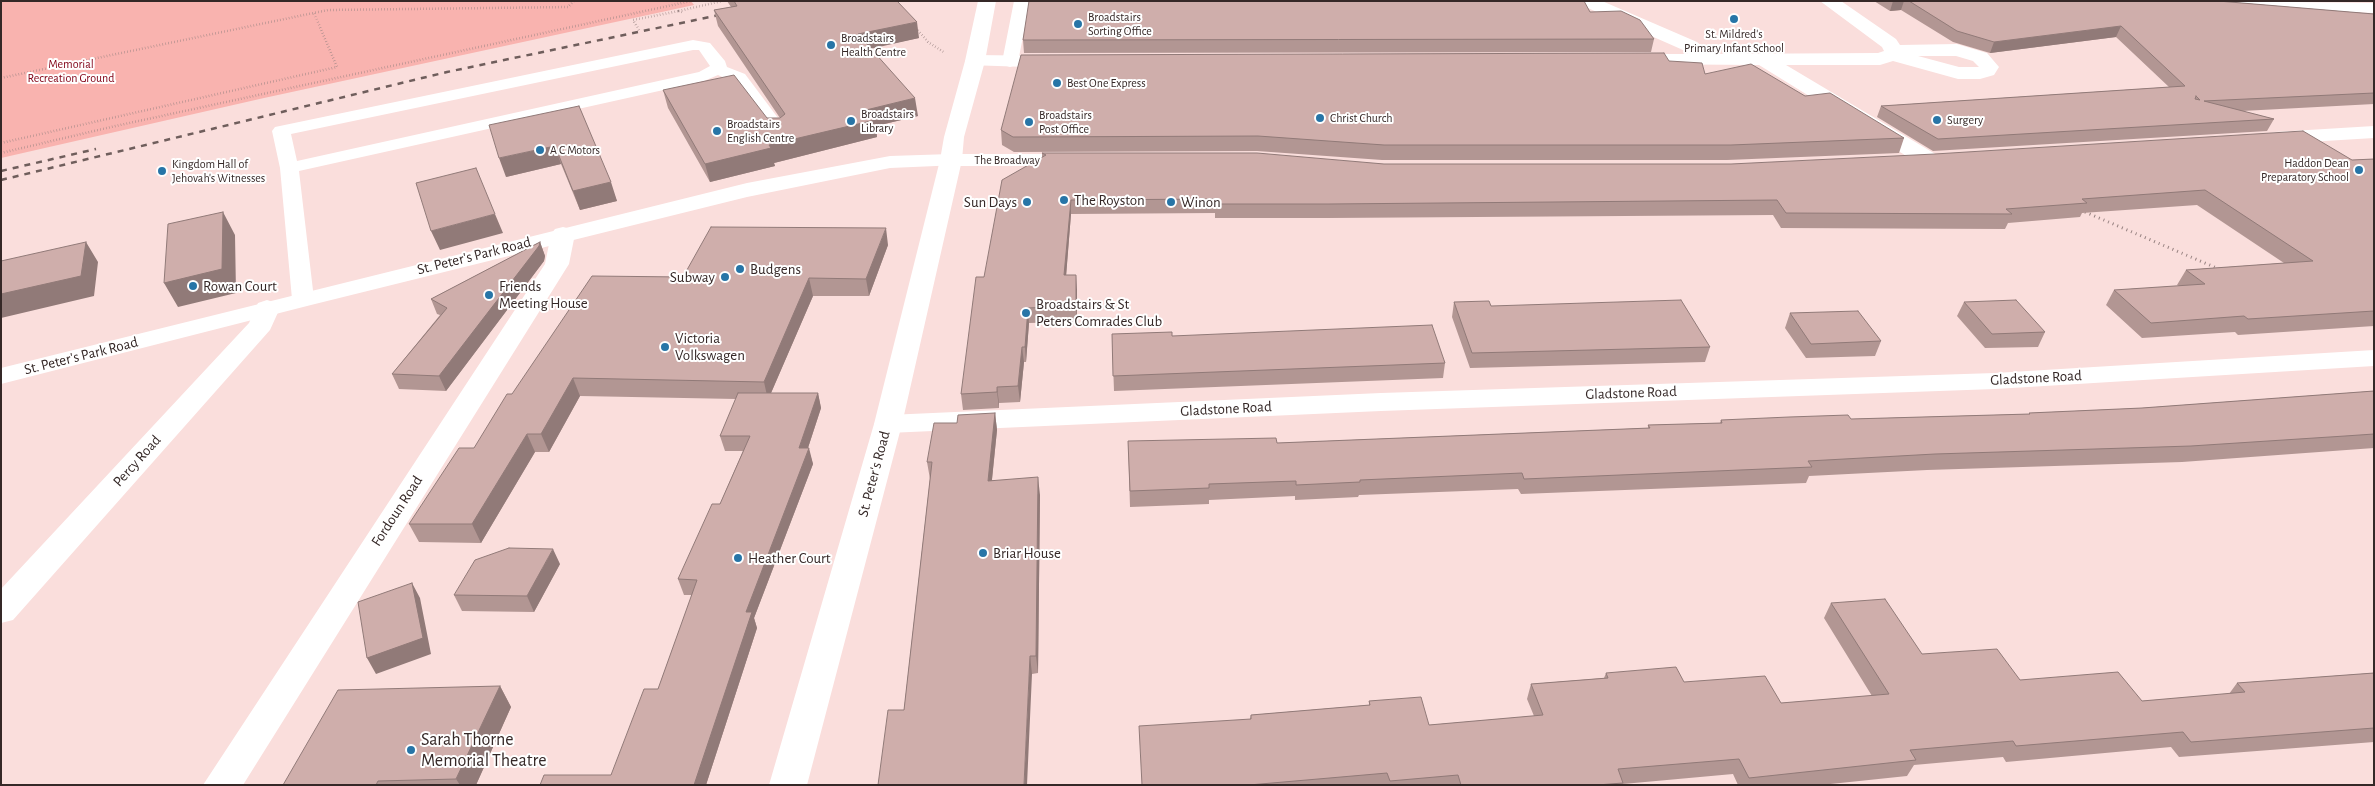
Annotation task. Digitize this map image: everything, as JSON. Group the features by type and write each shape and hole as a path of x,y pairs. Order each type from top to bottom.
{"street":[{"name":"The Broadway","path":"987,1 975,62 954,137 951,160 1093,160"},
{"path":"1587,1 1690,46 1708,60"},
{"path":"1615,60 1880,59 1893,53 1889,43 1829,1"},
{"path":"2214,1 2374,8"},
{"path":"1764,60 1929,160"},
{"path":"975,62 1079,62"},
{"path":"2254,140 2374,132"},
{"path":"1890,162 1952,159"},
{"name":"St. Peter's Park Road","path":"1,376 563,234 747,190 841,170 890,162 951,160"},
{"name":"St. Peter's Road","path":"788,785 888,424 951,160"},
{"name":"Fordoun Road","path":"222,785 557,264 563,234"},
{"name":"Percy Road","path":"1,611 260,325 267,308"},
{"name":"Gladstone Road","path":"888,424 1381,402 1995,381 2374,358"}],"lane":[{"path":"1010,62 1022,1"},
{"path":"290,168 704,76 718,69 720,64 704,46 693,45 281,132 290,168 303,299"},
{"path":"718,69 739,78 778,130"}],"path":[{"path":"1,78 328,10 568,7 574,1"},
{"path":"1,153 120,125 691,1"},
{"path":"633,20 722,1"},
{"path":"1,143 337,67 314,13"},
{"path":"911,22 928,42"},
{"path":"2083,211 2220,269"}],"green space":[{"name":"Memorial Recreation Ground","path":"1,1 691,1 694,5 264,98 1,158"}],"building":[{"path":"734,1 897,1 917,22 858,34 915,98 866,110 875,120 769,145 771,148 705,164 663,90 734,75 767,118 780,118 785,114 714,10 737,6"},
{"path":"1029,1 1584,1 1590,12 1621,11 1640,20 1654,39 1023,40"},
{"path":"1909,1 2218,1 2374,14 2374,93 2204,101 2274,119 1938,139 1881,106 2185,86 2121,26 1994,42 1957,31"},
{"path":"1664,53 1669,61 1702,63 1705,74 1751,64 1805,96 1830,93 1904,138 1731,145 1384,145 1258,136 1013,137 1001,130 1021,55"},
{"path":"579,106 611,182 573,191 555,146 499,158 489,125"},
{"path":"2303,131 2352,160 2374,159 2374,311 2248,319 2244,316 2151,323 2114,290 2205,284 2186,270 2313,261 2205,190 2082,199 2087,203 2006,209 2012,214 1786,213 1777,200 1215,204 1215,199 1071,200 1064,275 1076,275 1076,306 1028,308 1025,347 1022,347 1018,386 997,387 997,392 961,394 976,277 984,277 1002,180 1046,155 1042,153 1257,153 1384,164 1731,164 1935,154"},
{"path":"476,168 495,214 431,231 416,183"},
{"path":"223,212 222,269 164,283 168,224"},
{"path":"711,227 886,228 866,279 809,278 764,382 573,378 541,434 527,434 472,524 409,524 459,448 474,448 507,394 512,394 592,276 683,277"},
{"path":"86,242 81,276 1,294 1,261"},
{"path":"540,242 539,246 439,376 392,374 447,308 431,299"},
{"path":"1681,300 1710,347 1472,353 1454,302 1489,301 1491,306"},
{"path":"2016,300 2045,332 1992,334 1964,302"},
{"path":"1858,311 1881,341 1811,344 1790,313"},
{"path":"1432,325 1445,363 1113,376 1112,334 1172,332 1172,336"},
{"path":"2374,391 2374,434 2191,446 1935,454 1808,461 1812,467 1524,479 1522,473 1360,480 1360,482 1296,485 1296,481 1209,484 1209,488 1130,491 1128,441 1276,438 1277,443 1650,428 1648,425 1722,423 1721,420 1789,417 1848,415 1851,419 2030,414"},
{"path":"738,393 818,393 799,448 809,448 746,612 752,612 694,785 540,785 544,775 611,775 644,689 658,689 697,580 678,579 712,504 720,504 750,436 720,436"},
{"path":"995,413 988,481 1038,477 1036,656 1030,656 1024,785 878,785 888,710 904,710 932,462 927,462 934,423 957,423 958,415"},
{"path":"509,548 553,549 527,596 454,595 475,560"},
{"path":"412,583 423,638 367,658 358,602"},
{"path":"1885,599 1922,654 1997,649 2020,680 2118,672 2142,701 2245,692 2237,683 2374,673 2374,728 2191,742 2183,732 2016,746 2013,741 1910,750 1916,760 1749,778 1739,759 1618,769 1623,783 1597,785 1461,785 1458,775 1390,781 1387,773 1249,785 1142,785 1139,726 1251,719 1251,715 1370,705 1369,701 1421,697 1429,725 1543,715 1531,684 1608,678 1606,673 1676,667 1684,682 1765,676 1781,703 1889,694 1831,603"},
{"name":"Sarah Thorne Memorial Theatre","path":"500,686 456,779 378,781 376,785 283,785 338,690"}],"railway":[{"path":"1,180 447,72 729,13"},
{"path":"1,171 96,149"}],"place":[{"name":"St. Mildred's Primary Infant School","path":"1734,19"},
{"name":"Broadstairs Sorting Office","path":"1078,24"},
{"name":"Broadstairs Health Centre","path":"831,45"},
{"name":"Best One Express","path":"1057,83"},
{"name":"Christ Church","path":"1320,118"},
{"name":"Surgery","path":"1937,120"},
{"name":"Broadstairs Library","path":"851,121"},
{"name":"Broadstairs Post Office","path":"1029,122"},
{"name":"Broadstairs English Centre","path":"717,131"},
{"name":"A C Motors","path":"540,150"},
{"name":"Haddon Dean Preparatory School","path":"2359,170"},
{"name":"Kingdom Hall of Jehovah's Witnesses","path":"162,171"},
{"name":"The Royston","path":"1064,200"},
{"name":"Sun Days","path":"1027,202"},
{"name":"Winon","path":"1171,202"},
{"name":"Budgens","path":"740,269"},
{"name":"Subway","path":"725,277"},
{"name":"Rowan Court","path":"193,286"},
{"name":"Friends Meeting House","path":"489,295"},
{"name":"Broadstairs & St Peters Comrades Club","path":"1026,313"},
{"name":"Victoria Volkswagen","path":"665,347"},
{"name":"Briar House","path":"983,553"},
{"name":"Heather Court","path":"738,558"},
{"name":"Sarah Thorne Memorial Theatre","path":"411,750"}]}
